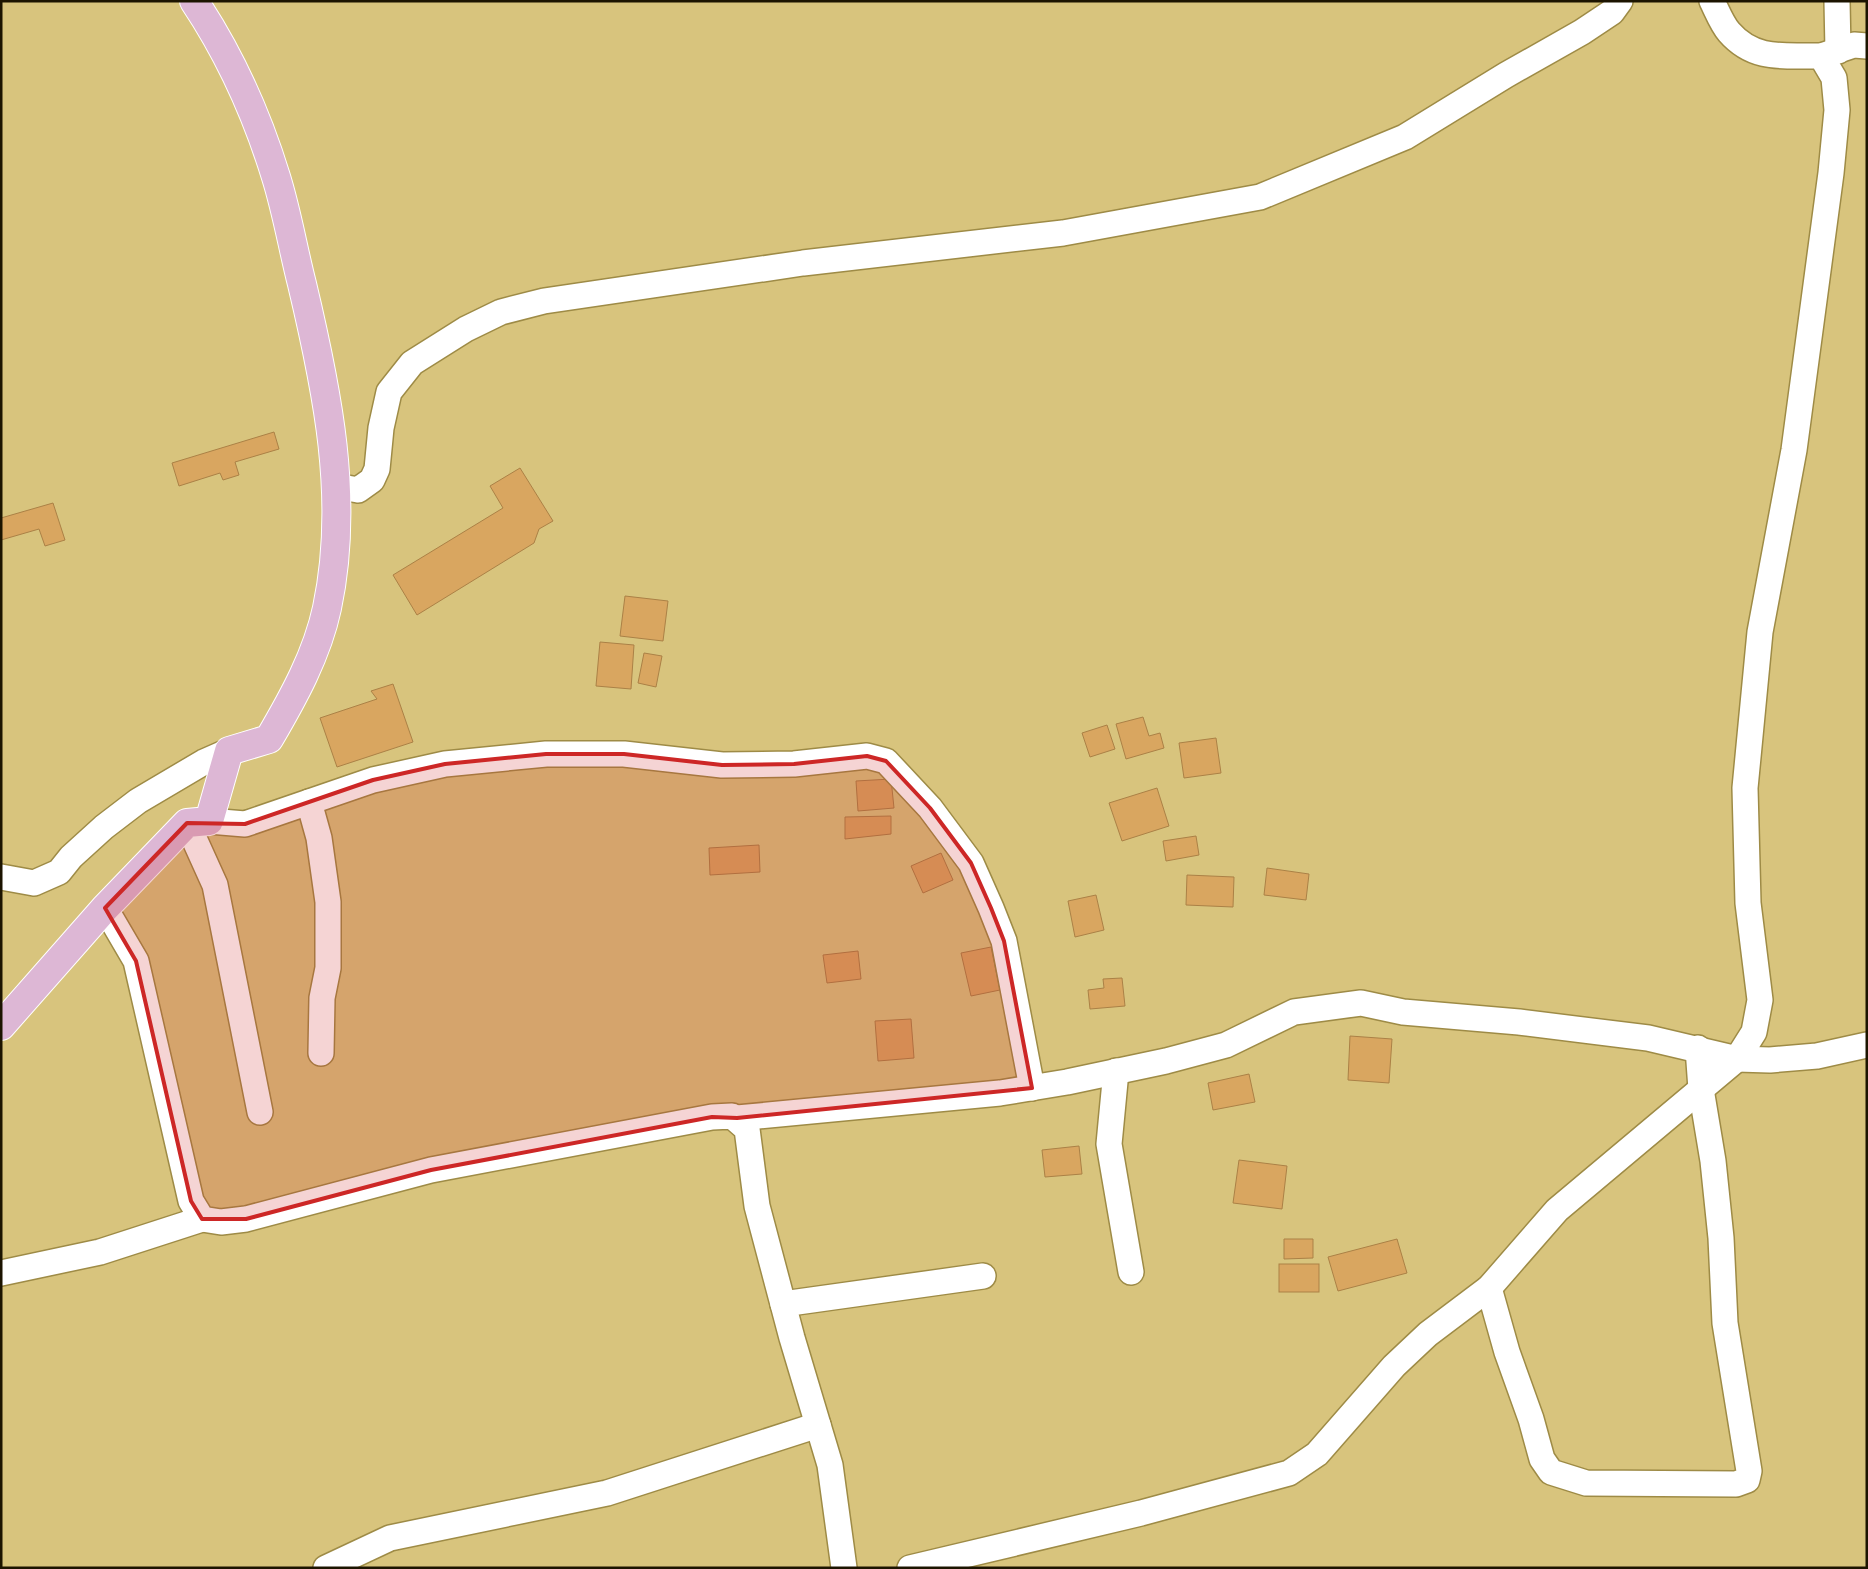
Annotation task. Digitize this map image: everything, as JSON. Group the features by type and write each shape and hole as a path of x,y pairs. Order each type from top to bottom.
{"main road":[{"path":"1,1026 106,908 198,822 229,751 269,739 295,694 312,656 327,608 334,555 336,486 326,396 308,310 276,178 243,90 218,38 194,1"}],"street":[{"path":"336,486 358,490 372,480 377,469 381,428 389,392 412,363 466,329 501,312 544,301 783,266 1062,233 1260,197 1405,137 1506,74 1582,32 1612,12 1620,1"},
{"path":"1712,1 1729,32 1753,52 1775,56 1829,54 1854,45 1867,46"},
{"path":"910,1568 1141,1514 1289,1473 1317,1454 1401,1359 1428,1334 1489,1288 1557,1210 1737,1058 1754,1032 1760,1000 1748,903 1745,788 1760,632 1794,450 1831,174 1836,119 1834,78 1829,54 1837,1"},
{"path":"1,877 34,883 59,872 71,857 104,827 138,801 204,762 229,751"},
{"path":"260,1112 215,885 198,822 245,824 373,780 445,764 546,754 624,754 722,765 794,764 867,756 886,761 930,808 971,863 992,908 1004,941 1032,1088"},
{"path":"309,802 319,838 328,902 328,968 322,998 321,1054"},
{"path":"106,908 136,961 191,1201 202,1219"},
{"path":"1,1273 100,1252 202,1219 221,1222 246,1219 431,1170 712,1117 737,1118 1000,1093 1032,1088 1116,1071 1226,1045 1294,1012 1361,1003 1403,1012 1519,1022 1648,1038 1737,1058 1770,1060 1817,1056 1867,1046"},
{"path":"1489,1288 1542,1459 1551,1472 1586,1483 1736,1484 1747,1480 1750,1471 1725,1323 1721,1238 1713,1161 1701,1089 1698,1048"},
{"path":"1116,1071 1109,1144 1131,1272"},
{"path":"737,1118 748,1129 758,1206 783,1304 830,1464 844,1568"},
{"path":"783,1304 982,1276"},
{"path":"326,1568 390,1538 607,1494 818,1425"}],"highlighted area":[{"path":"546,754 624,754 722,765 794,764 867,756 886,761 930,808 971,863 1004,941 1032,1088 737,1118 712,1117 431,1170 246,1219 202,1219 191,1201 136,961 105,908 187,823 245,824 373,780 445,764"}],"building":[{"path":"274,432 279,449 235,462 239,475 223,480 220,473 179,486 172,463"},
{"path":"520,468 553,521 539,529 534,543 417,615 393,575 503,508 490,486"},
{"path":"53,503 65,540 45,546 39,529 1,540 1,518"},
{"path":"625,596 668,601 663,641 620,636"},
{"path":"600,642 634,645 631,689 596,686"},
{"path":"644,653 662,656 656,687 638,683"},
{"path":"393,684 413,742 337,767 320,718 377,699 371,691"},
{"path":"1143,717 1149,736 1160,733 1164,748 1126,759 1116,724"},
{"path":"1107,725 1115,749 1090,757 1082,733"},
{"path":"1216,738 1221,773 1184,778 1179,743"},
{"path":"891,779 894,808 858,811 856,781"},
{"path":"1157,788 1169,826 1122,841 1109,803"},
{"path":"891,816 891,834 845,839 845,817"},
{"path":"1196,836 1199,855 1166,861 1163,841"},
{"path":"759,845 760,872 710,875 709,848"},
{"path":"941,853 953,880 923,893 911,866"},
{"path":"1267,868 1309,874 1306,900 1264,895"},
{"path":"1187,875 1234,877 1233,907 1186,905"},
{"path":"1096,895 1104,930 1075,937 1068,901"},
{"path":"991,947 1000,990 971,996 961,953"},
{"path":"858,951 861,979 827,983 823,955"},
{"path":"1122,978 1125,1006 1090,1009 1088,990 1104,988 1103,979"},
{"path":"911,1019 914,1058 878,1061 875,1021"},
{"path":"1350,1036 1392,1039 1389,1083 1348,1080"},
{"path":"1249,1074 1255,1102 1213,1110 1208,1083"},
{"path":"1079,1146 1082,1174 1045,1177 1042,1150"},
{"path":"1239,1160 1287,1166 1282,1209 1233,1203"},
{"path":"1284,1239 1313,1239 1313,1258 1284,1259"},
{"path":"1397,1239 1407,1273 1338,1291 1328,1257"},
{"path":"1279,1264 1319,1264 1319,1292 1279,1292"}]}
